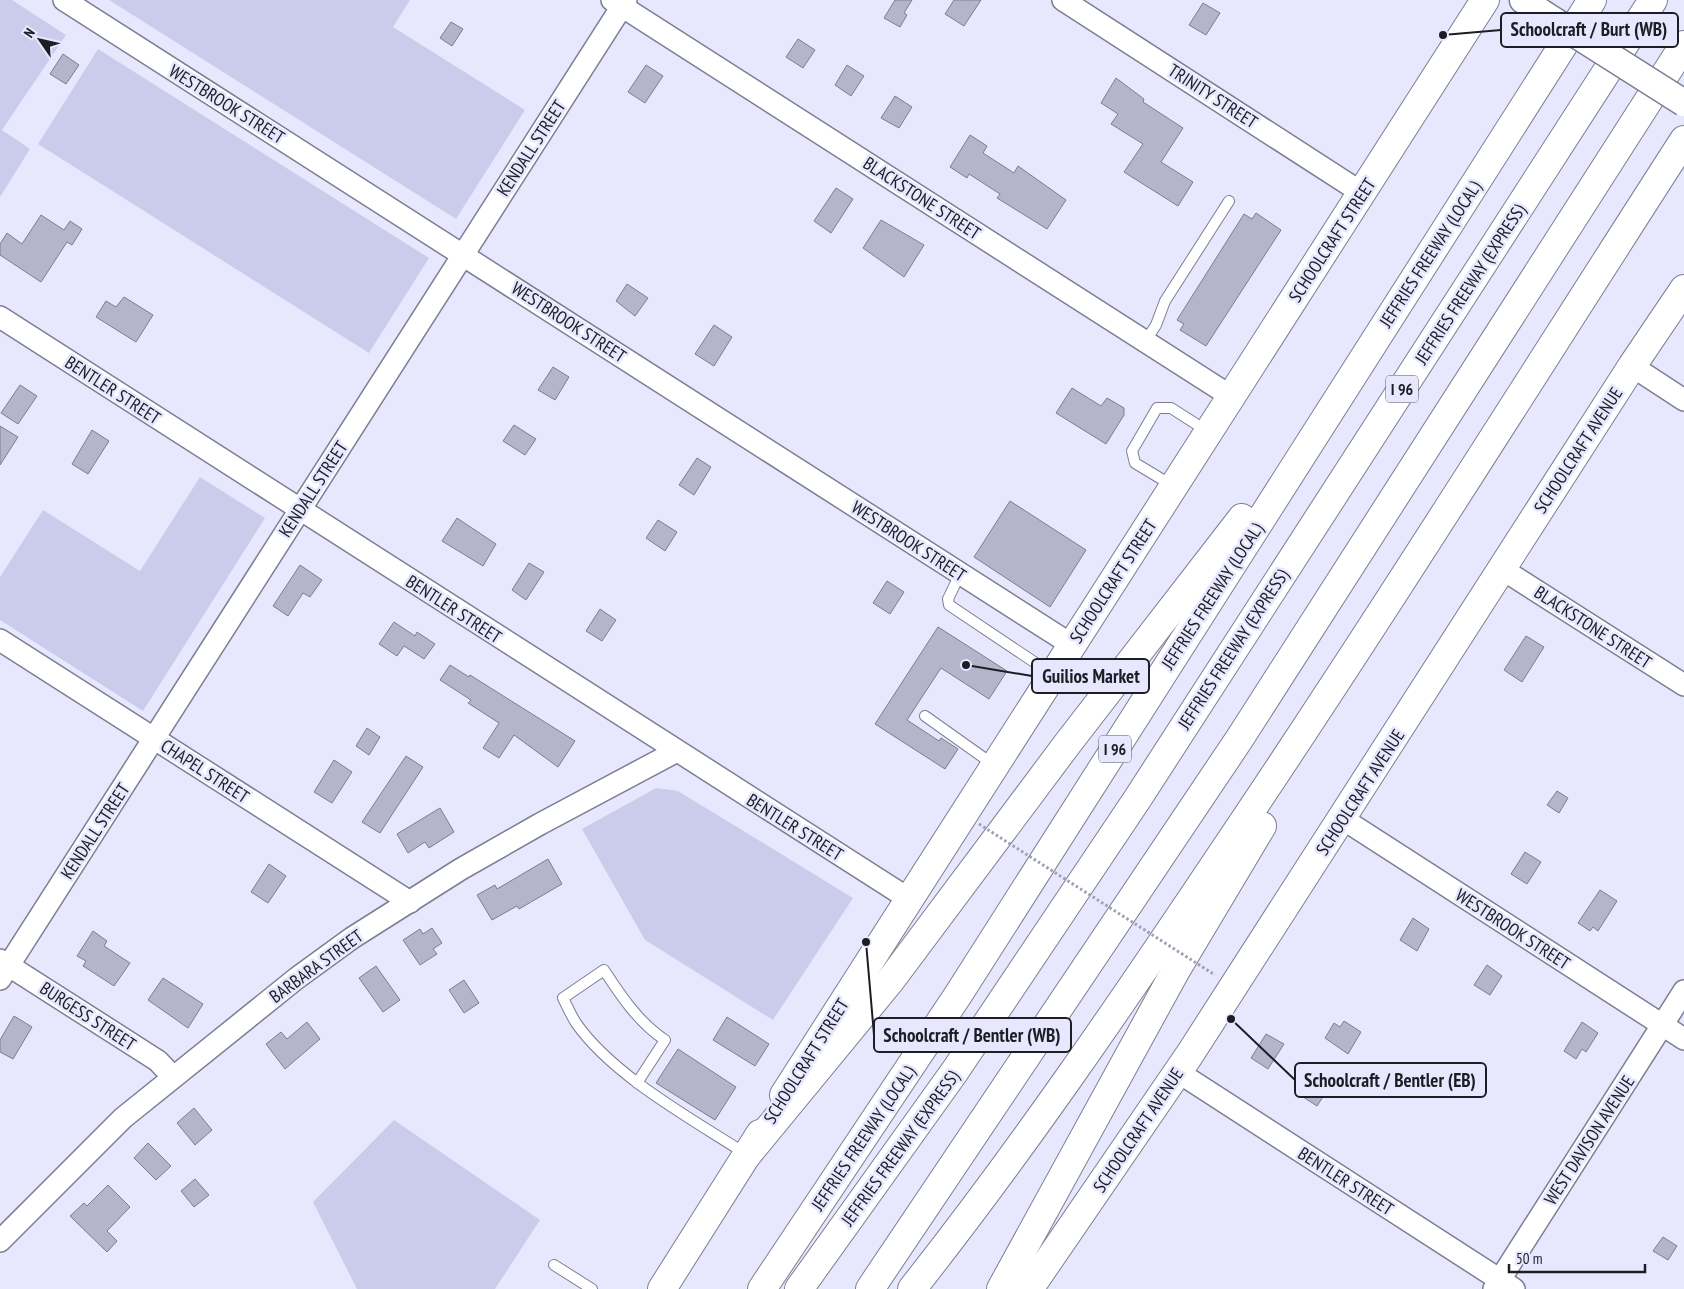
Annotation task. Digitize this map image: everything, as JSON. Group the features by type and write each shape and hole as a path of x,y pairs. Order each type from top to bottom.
{"main road":[{"name":"SCHOOLCRAFT STREET","path":"662,1289 909,899 1485,0"},
{"name":"JEFFRIES FREEWAY (LOCAL)","path":"762,1289 958,995 1592,0"},
{"name":"JEFFRIES FREEWAY (EXPRESS)","path":"799,1289 955,1072 1138,798 1653,0"},
{"path":"870,1289 1240,738 1684,45"},
{"path":"912,1289 993,1184 1116,1012 1307,729 1684,140"},
{"path":"747,1155 890,981 1068,743 1229,536 1408,265 1462,204"},
{"name":"SCHOOLCRAFT AVENUE","path":"1036,1287 1343,819 1632,366 1684,290"},
{"path":"1001,1289 1176,970 1328,716 1387,603"}],"street":[{"name":"WESTBROOK STREET","path":"64,0 1072,645"},
{"name":"TRINITY STREET","path":"1063,0 1362,192"},
{"name":"KENDALL STREET","path":"3,968 154,738 300,510 620,2"},
{"name":"BLACKSTONE STREET","path":"620,2 1232,396"},
{"path":"1532,7 1684,103"},
{"name":"BENTLER STREET","path":"0,317 909,899"},
{"path":"1632,366 1684,400"},
{"name":"BLACKSTONE STREET","path":"1502,569 1684,685"},
{"name":"CHAPEL STREET","path":"0,640 410,902"},
{"name":"BARBARA STREET","path":"0,1241 116,1124 297,978 352,938 540,824 677,752"},
{"name":"WESTBROOK STREET","path":"1343,819 1684,1039"},
{"name":"BURGESS STREET","path":"3,968 158,1061 173,1077"},
{"name":"WEST DAVISON AVENUE","path":"1502,1286 1684,991"},
{"name":"BENTLER STREET","path":"1178,1072 1502,1286"}],"lane":[{"path":"1146,342 1156,325 1165,301 1229,201"},
{"path":"1174,486 1135,462 1132,451 1157,408 1171,408 1209,432"},
{"path":"960,574 948,599 950,605 1053,674"},
{"path":"925,716 995,766"},
{"path":"637,1083 665,1040 653,1032 626,1002 604,970 564,998 575,1022 602,1051 637,1083 747,1155"},
{"path":"554,1265 592,1289"}],"path":[{"path":"979,824 1215,975"}],"shaded area":[{"path":"0,0 12,0 66,35 2,130 30,149 0,197"},
{"path":"109,0 410,0 393,27 525,110 456,219"},
{"path":"98,49 429,258 369,353 38,144"},
{"path":"200,477 265,518 143,711 0,620 0,577 43,510 140,571"},
{"path":"656,788 678,791 853,898 773,1020 645,940 582,829"},
{"path":"394,1120 540,1220 495,1289 357,1289 313,1202"}],"building":[{"path":"895,0 912,0 904,13 907,15 900,27 884,18"},
{"path":"954,0 981,0 964,26 945,14"},
{"path":"1203,3 1220,13 1206,35 1189,25"},
{"path":"451,22 463,29 452,46 440,38"},
{"path":"798,39 815,50 803,68 786,57"},
{"path":"63,54 79,65 66,84 50,74"},
{"path":"646,65 663,76 645,103 628,92"},
{"path":"847,65 864,76 851,96 835,85"},
{"path":"1116,78 1144,99 1143,102 1183,128 1161,162 1193,182 1178,206 1124,172 1143,144 1111,124 1118,114 1101,103"},
{"path":"895,96 912,107 899,128 881,118"},
{"path":"970,135 987,146 983,153 1014,173 1018,166 1066,200 1047,229 997,198 1000,194 969,174 967,178 950,167"},
{"path":"836,188 853,199 831,233 814,221"},
{"path":"1256,213 1281,230 1206,346 1180,330 1184,324 1177,320 1244,214 1252,219"},
{"path":"41,215 64,230 70,221 82,229 72,245 67,242 41,282 0,255 0,244 7,233 22,244"},
{"path":"881,220 924,245 904,277 863,248"},
{"path":"627,284 648,298 635,316 616,301"},
{"path":"124,297 153,315 136,342 96,317 106,301 116,307"},
{"path":"714,325 732,337 714,366 695,354"},
{"path":"553,367 569,377 555,400 538,390"},
{"path":"20,385 37,396 18,424 1,413"},
{"path":"1072,388 1101,406 1107,398 1124,408 1124,415 1106,444 1056,413"},
{"path":"514,425 536,439 525,455 503,441"},
{"path":"0,426 18,437 0,465"},
{"path":"92,430 109,441 88,474 72,464"},
{"path":"697,458 711,467 694,495 679,485"},
{"path":"1010,501 1086,550 1050,607 974,557"},
{"path":"457,518 496,544 483,566 442,541"},
{"path":"658,520 677,532 665,551 646,538"},
{"path":"529,563 544,572 526,600 512,590"},
{"path":"300,565 322,580 310,597 303,593 288,616 273,606"},
{"path":"887,581 904,592 890,614 873,603"},
{"path":"600,609 616,620 602,641 586,631"},
{"path":"394,622 415,636 417,632 435,644 424,659 404,646 397,656 379,644"},
{"path":"938,627 1007,671 989,699 941,668 907,720 939,741 941,738 958,749 945,769 875,724"},
{"path":"1526,636 1544,647 1522,682 1504,670"},
{"path":"450,665 469,677 470,675 575,741 558,767 514,735 499,758 483,748 499,723 468,703 471,700 440,680"},
{"path":"367,728 380,737 369,755 356,746"},
{"path":"406,756 423,767 380,833 362,822"},
{"path":"334,760 352,772 332,803 314,792"},
{"path":"1557,791 1568,798 1559,813 1547,805"},
{"path":"440,808 454,832 429,848 425,842 408,853 397,834"},
{"path":"1525,852 1541,862 1527,884 1511,874"},
{"path":"548,859 562,884 519,909 517,906 492,920 477,895 495,885 497,889"},
{"path":"269,864 286,876 268,903 251,892"},
{"path":"1600,890 1617,901 1598,931 1593,927 1590,931 1578,923"},
{"path":"1413,918 1429,929 1417,951 1400,940"},
{"path":"432,928 442,943 433,949 437,954 420,965 403,940 420,929 423,934"},
{"path":"93,931 107,941 104,946 130,963 114,986 83,966 86,961 77,956"},
{"path":"1487,965 1502,976 1490,995 1474,985"},
{"path":"376,966 400,1000 383,1012 359,978"},
{"path":"163,978 203,1004 188,1028 148,1000"},
{"path":"464,980 479,1003 464,1013 449,990"},
{"path":"14,1016 32,1027 13,1059 0,1052 0,1040"},
{"path":"727,1017 769,1044 755,1066 713,1040"},
{"path":"1344,1021 1361,1032 1348,1054 1325,1038 1334,1023 1340,1027"},
{"path":"307,1022 320,1039 285,1069 266,1044 281,1032 287,1039"},
{"path":"1582,1022 1598,1033 1586,1052 1582,1049 1576,1059 1564,1051"},
{"path":"1266,1034 1284,1044 1268,1069 1251,1058"},
{"path":"678,1049 736,1087 715,1120 656,1083"},
{"path":"1318,1067 1335,1078 1317,1106 1300,1095"},
{"path":"194,1108 212,1130 195,1145 177,1123"},
{"path":"148,1143 171,1166 156,1180 134,1158"},
{"path":"195,1179 209,1195 194,1207 181,1191"},
{"path":"108,1185 130,1207 107,1231 117,1241 107,1252 70,1216 84,1203 87,1206"},
{"path":"1663,1237 1677,1246 1668,1260 1653,1251"}],"place":[{"name":"Schoolcraft / Burt (WB)","path":"1443,35"},
{"name":"Guilios Market","path":"966,665"},
{"name":"Schoolcraft / Bentler (WB)","path":"866,942"},
{"name":"Schoolcraft / Bentler (EB)","path":"1231,1019"}]}
